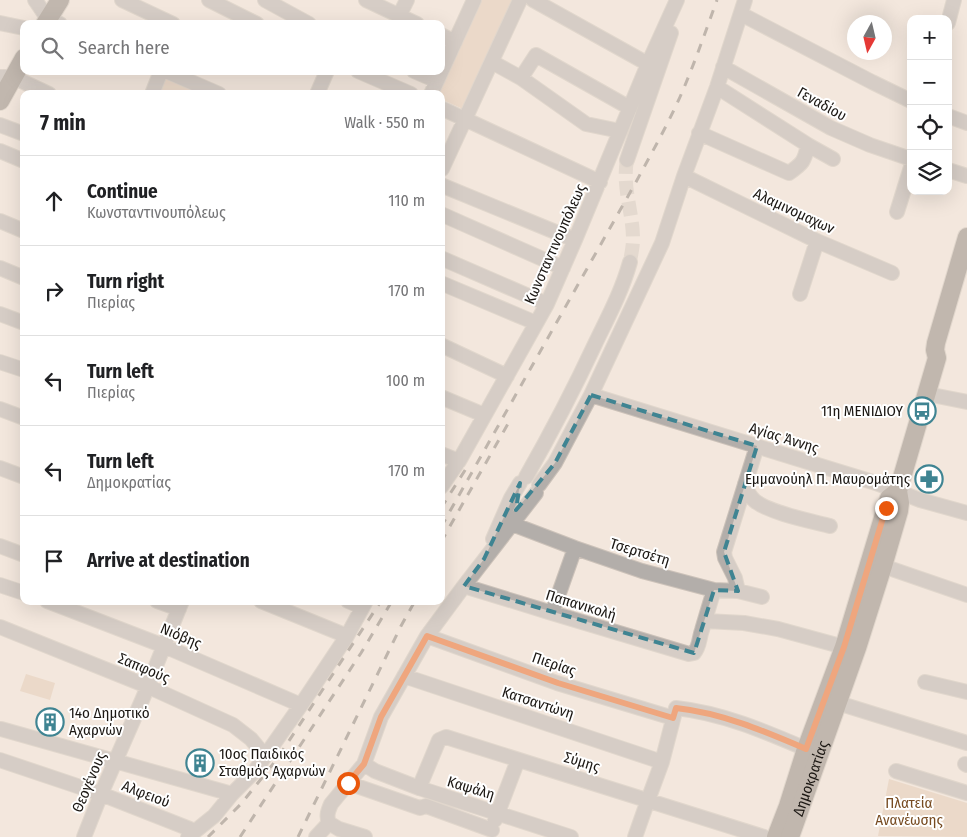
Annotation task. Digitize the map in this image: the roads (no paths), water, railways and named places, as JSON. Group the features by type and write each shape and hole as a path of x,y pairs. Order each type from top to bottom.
{"main road":[{"path":"52,20 60,0"},
{"path":"0,101 6,77 20,62"},
{"name":"Δημοκρατίας","path":"790,837 838,703 883,566 899,510 898,491 937,358 936,343 967,237"},
{"name":"Δημοκρατίας","path":"937,358 946,347 967,278"},
{"name":"Δημοκρατίας","path":"776,837 844,647 889,498 898,491"}],"street":[{"path":"35,0 50,20"},
{"path":"122,0 164,20"},
{"path":"209,0 225,4 251,20"},
{"path":"265,0 302,20"},
{"path":"366,0 408,20"},
{"path":"399,16 407,0"},
{"path":"445,63 474,0"},
{"path":"445,163 520,0"},
{"path":"533,0 648,64"},
{"path":"364,837 339,829 329,823 327,818 331,804 364,764 381,717 427,636 512,524 555,463 591,395 662,243 745,0"},
{"path":"951,15 956,0 967,4"},
{"path":"627,160 674,24 676,1"},
{"name":"Κωνσταντινουπόλεως","path":"445,481 459,461 546,304 600,182 676,1"},
{"path":"741,14 907,98"},
{"path":"0,23 20,27"},
{"path":"445,37 455,42"},
{"path":"521,78 536,55 630,108"},
{"path":"492,62 521,78 586,124 620,131"},
{"name":"Γεναδίου","path":"723,67 831,128 870,145 907,158"},
{"path":"154,90 159,75"},
{"path":"175,75 211,90"},
{"path":"319,90 325,75"},
{"path":"367,75 402,90"},
{"path":"419,75 434,87 440,75"},
{"path":"6,77 39,90"},
{"path":"716,87 832,159"},
{"path":"445,110 600,182"},
{"path":"952,117 967,123"},
{"path":"0,125 20,132"},
{"path":"699,133 789,173 801,165 808,145"},
{"path":"0,151 20,159"},
{"path":"952,171 967,176"},
{"name":"Αλαμινομαχων","path":"684,176 817,241 892,273"},
{"path":"897,212 907,180"},
{"path":"445,187 575,240"},
{"path":"445,216 563,268"},
{"path":"0,221 20,229"},
{"path":"800,294 817,241"},
{"path":"445,260 546,304"},
{"path":"484,559 512,498 555,425 590,355 619,295 630,262"},
{"path":"0,268 20,276"},
{"path":"445,285 536,324"},
{"path":"0,314 20,322"},
{"path":"445,347 507,376"},
{"path":"0,362 20,369"},
{"path":"927,394 967,402"},
{"name":"Αγίας Άννης","path":"591,395 898,491 920,500 967,513"},
{"path":"445,399 484,416"},
{"path":"0,410 20,417"},
{"path":"738,591 735,578 724,552 756,446"},
{"path":"445,456 459,461"},
{"path":"0,468 20,476"},
{"path":"523,480 530,477 535,478 538,481 537,489"},
{"path":"745,484 753,500 760,504 773,510 830,526"},
{"name":"Τσερτσέτη","path":"512,524 642,571 714,590 738,591 762,597"},
{"path":"0,546 20,554"},
{"path":"552,614 575,548"},
{"path":"883,566 967,595"},
{"path":"0,585 20,592"},
{"name":"Παπανικολή","path":"464,586 689,654 694,653 697,649 701,631 706,621"},
{"path":"714,590 706,621 752,624 844,647"},
{"name":"Νιόβης","path":"57,605 164,646 301,705"},
{"name":"Θεογένους","path":"84,837 180,605"},
{"path":"271,605 347,636"},
{"path":"191,834 214,816 254,772 347,636 363,605"},
{"name":"Σαπφούς","path":"0,627 147,686 232,725 251,739 265,756"},
{"name":"Πιερίας","path":"427,636 558,683 674,713 703,712 730,719 806,749"},
{"name":"Κατσαντώνη","path":"404,676 662,762"},
{"path":"925,682 967,692"},
{"path":"838,703 967,743"},
{"path":"635,837 662,762 674,713"},
{"path":"0,729 232,794"},
{"name":"Σύμης","path":"419,788 439,740 446,737 764,837"},
{"name":"Αλφειού","path":"0,760 101,794 191,834"},
{"path":"348,783 420,808 426,806 490,833 518,760"},
{"name":"Καψάλη","path":"364,764 375,771 419,788 571,837"},
{"path":"896,771 967,793"},
{"path":"316,837 329,823"}],"tunnel":[{"path":"627,160 626,180 633,239 630,262"}],"railway":[{"path":"445,520 636,182 675,108 717,0"},
{"path":"445,535 509,422"},
{"path":"445,502 469,464"},
{"path":"208,837 241,804 277,759 378,605"},
{"path":"240,837 361,653 390,605"},
{"path":"298,837 413,605"}],"place":[{"name":"11η ΜΕΝΙΔΙΟΥ","path":"922,411"},
{"name":"Εμμανούηλ Π. Μαυρομάτης","path":"929,479"},
{"name":"14ο Δημοτικό Αχαρνών","path":"50,722"},
{"name":"10ος Παιδικός Σταθμός Αχαρνών","path":"200,763"}],"park label":[{"name":"Πλατεία Ανανέωσης","path":"909,812"}]}
